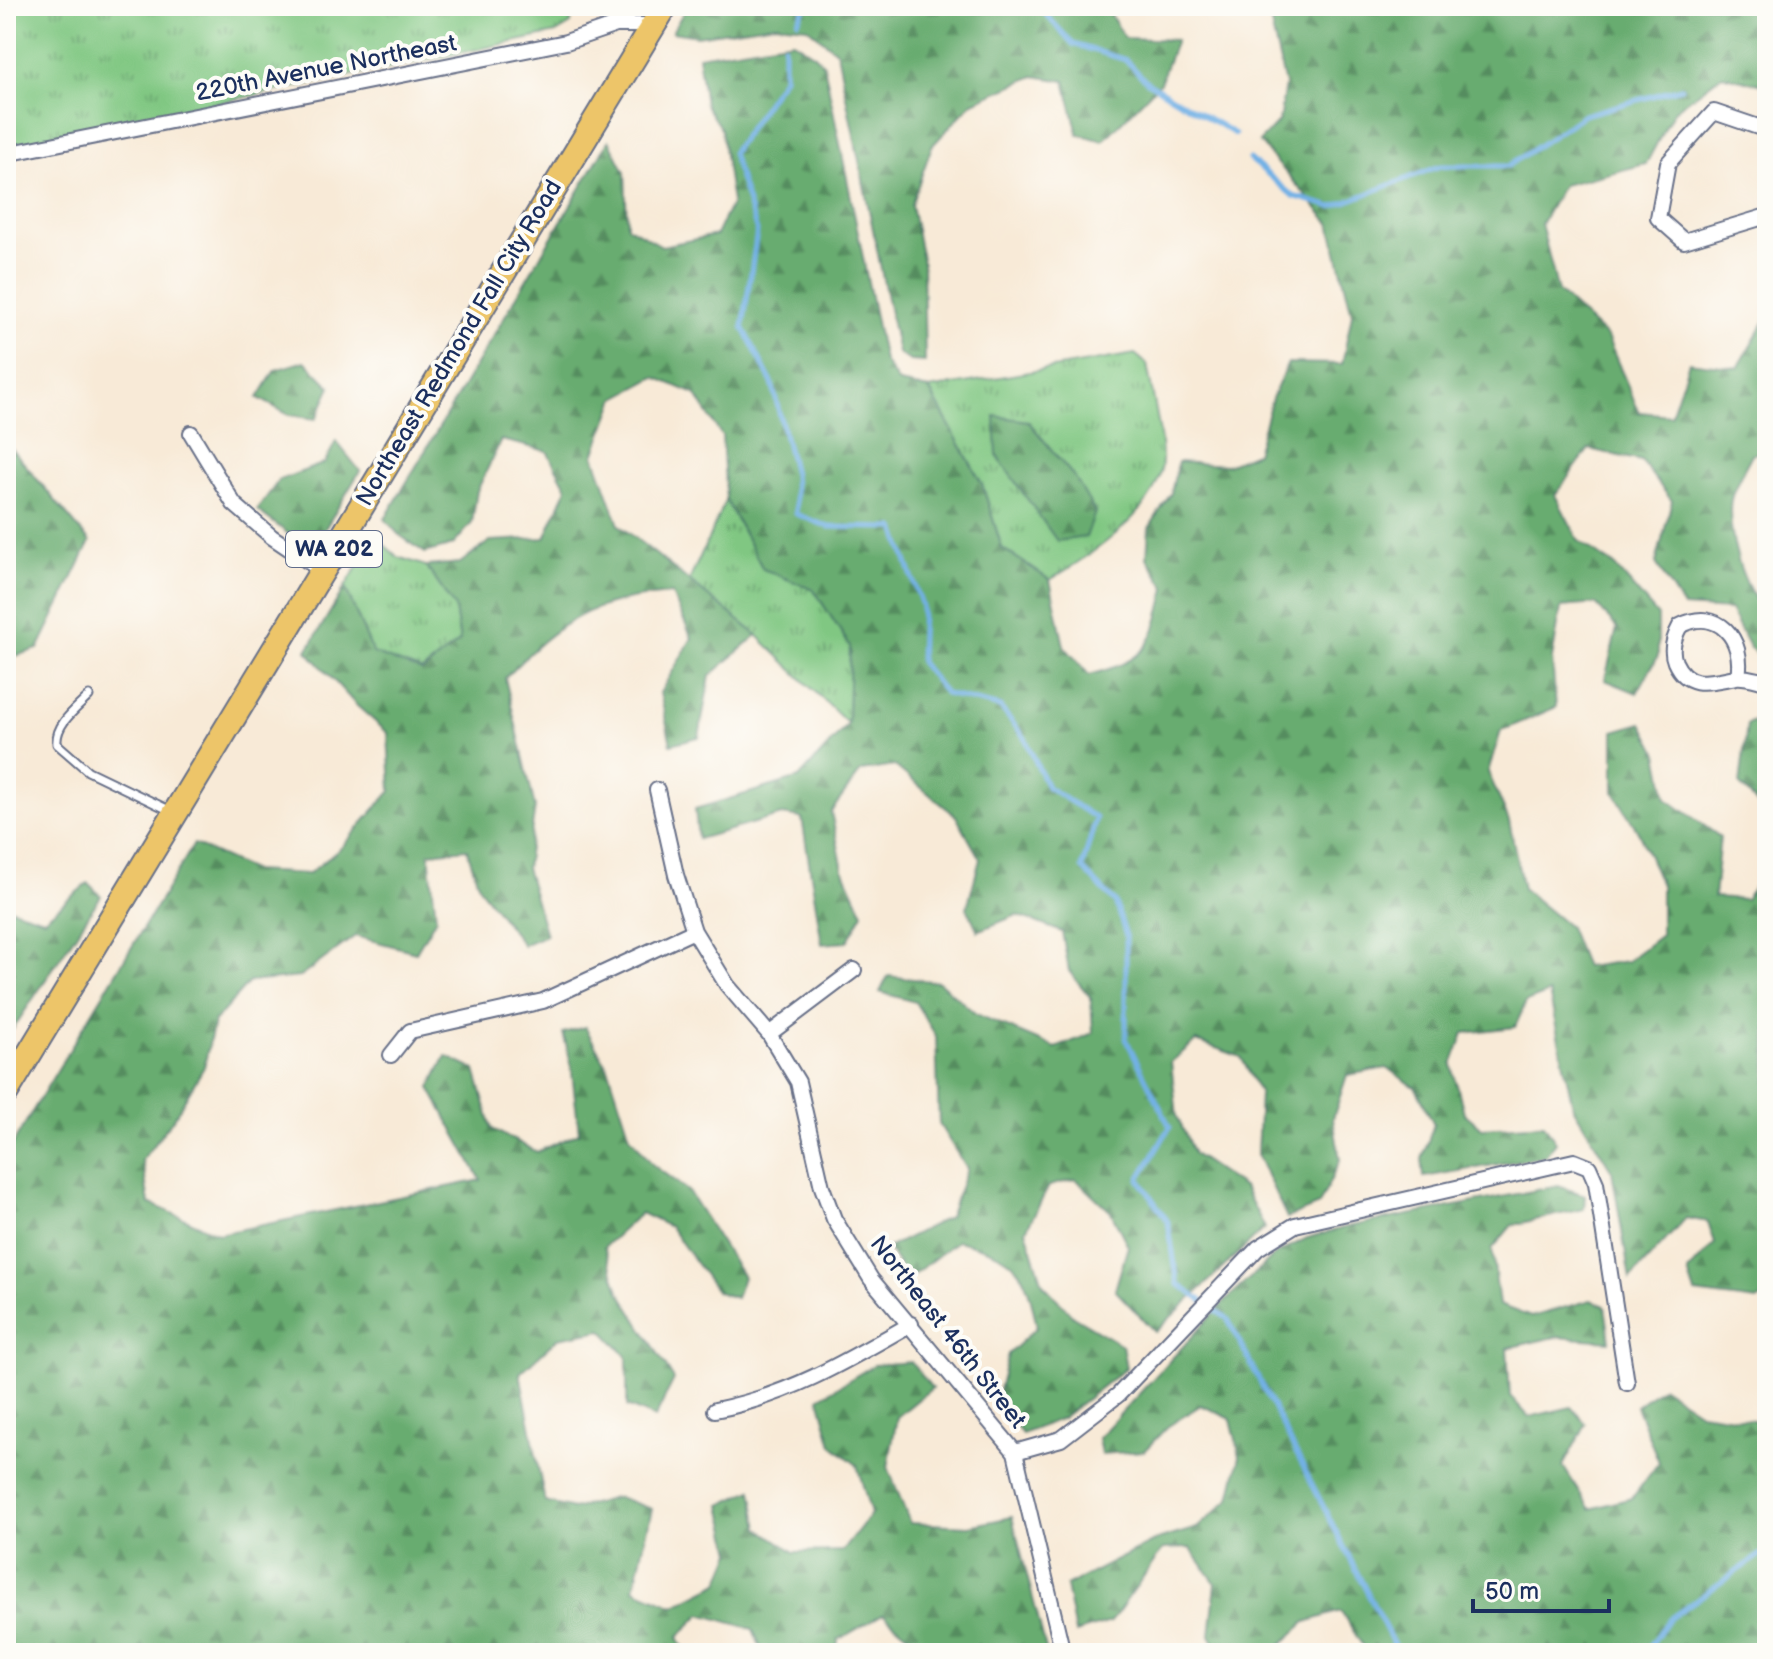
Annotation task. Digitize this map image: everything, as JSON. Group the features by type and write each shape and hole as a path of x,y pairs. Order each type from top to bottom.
{"main road":[{"name":"Northeast Redmond Fall City Road","path":"6,1092 659,16"}],"street":[{"name":"220th Avenue Northeast","path":"6,154 566,42 616,25 659,16"},
{"path":"1767,130 1714,112 1668,163 1658,218 1684,241 1767,216"},
{"path":"191,433 234,504 272,537 321,570"},
{"path":"1738,676 1742,659 1735,637 1722,625 1705,620 1680,626 1673,639 1674,660 1685,678 1716,683 1738,676 1767,682"},
{"name":"Northeast 46th Street","path":"657,790 676,875 694,931 727,985 769,1034 798,1082 822,1187 834,1219 871,1279 1015,1452 1063,1653"},
{"path":"391,1055 410,1031 543,1001 694,931"},
{"path":"769,1034 854,970"},
{"path":"1015,1452 1061,1439 1118,1395 1258,1248 1295,1225 1574,1161 1589,1167 1596,1183 1627,1383"},
{"path":"715,1410 760,1402 842,1363 911,1324"}],"lane":[{"path":"89,696 62,725 56,735 57,744 88,771 176,813"}],"green space":[{"path":"6,6 572,6 571,24 556,33 20,144 6,141"},
{"path":"687,6 1105,6 1125,38 1176,40 1160,83 1103,141 1078,134 1065,81 1034,76 973,102 932,146 911,205 923,264 925,362 910,361 898,353 837,52 807,27 775,24 697,36 672,32"},
{"path":"1267,6 1767,6 1767,90 1763,85 1722,75 1674,111 1646,164 1563,185 1541,224 1558,292 1607,337 1639,412 1671,415 1689,362 1738,368 1767,317 1767,451 1752,454 1735,488 1730,512 1734,543 1744,576 1758,602 1767,610 1767,663 1749,647 1730,610 1683,607 1656,563 1672,501 1641,461 1589,449 1555,495 1579,541 1615,566 1658,616 1658,656 1637,693 1605,680 1617,628 1596,604 1561,607 1552,659 1556,707 1501,731 1488,772 1509,821 1523,889 1569,927 1585,967 1627,961 1661,935 1661,885 1639,833 1614,792 1614,731 1642,723 1658,753 1667,799 1720,837 1714,897 1745,899 1767,870 1767,1295 1757,1301 1695,1293 1688,1272 1715,1243 1708,1222 1686,1218 1630,1279 1612,1171 1573,1107 1549,993 1526,1002 1515,1027 1464,1033 1452,1065 1464,1113 1482,1128 1544,1124 1556,1142 1545,1156 1424,1177 1422,1159 1434,1124 1416,1088 1387,1068 1347,1075 1333,1118 1340,1160 1319,1205 1287,1218 1257,1154 1260,1094 1241,1057 1196,1041 1171,1062 1177,1116 1194,1154 1244,1188 1265,1228 1155,1332 1115,1290 1128,1246 1111,1212 1076,1179 1049,1186 1026,1230 1043,1284 1073,1316 1122,1345 1126,1368 1062,1418 1022,1434 996,1401 1008,1354 1037,1327 1028,1290 1015,1267 994,1252 957,1241 909,1278 887,1248 949,1217 967,1169 939,1124 936,1036 915,1002 880,992 888,976 939,982 976,1014 1056,1048 1093,1033 1091,998 1069,971 1062,932 1017,915 978,931 967,908 980,859 956,816 895,766 861,771 831,812 843,869 863,913 847,942 822,944 802,818 782,815 698,839 695,809 799,778 848,724 850,646 814,590 763,569 726,500 722,436 695,394 655,377 616,398 594,455 619,525 757,635 710,676 699,737 671,744 660,693 692,638 672,594 620,601 579,616 524,658 505,678 535,807 526,868 546,935 523,945 479,887 467,849 429,853 436,918 416,952 355,936 300,977 249,982 214,1022 204,1067 174,1118 142,1160 149,1203 219,1234 481,1180 430,1088 446,1056 475,1070 492,1129 537,1152 579,1133 571,1063 563,1033 585,1027 609,1070 630,1136 653,1165 688,1191 743,1277 736,1298 717,1292 670,1227 641,1213 604,1247 619,1291 674,1379 655,1418 627,1406 627,1356 602,1330 558,1338 520,1373 545,1502 573,1509 618,1497 652,1509 634,1589 674,1606 719,1583 732,1552 721,1505 752,1490 759,1528 794,1552 842,1551 871,1514 857,1465 832,1445 819,1398 874,1365 911,1362 932,1388 897,1417 888,1467 910,1523 969,1526 1012,1517 1047,1653 923,1653 923,1647 883,1614 838,1640 837,1653 763,1653 753,1629 701,1614 678,1637 686,1653 6,1653 6,1155 194,844 254,871 308,874 341,848 391,791 388,733 356,705 307,651 345,587 373,653 422,671 460,641 455,608 426,566 460,563 490,541 545,538 567,488 547,451 501,440 477,491 472,523 453,545 425,553 398,534 385,519 609,140 625,172 627,226 662,246 716,235 732,202 721,129 705,105 698,56 793,41 824,65 884,361 899,383 929,389 982,484 1002,548 1050,580 1064,646 1089,675 1136,656 1151,637 1166,588 1147,558 1149,528 1171,493 1178,462 1227,465 1256,453 1272,398 1288,363 1342,364 1352,314 1330,223 1259,142 1279,121 1285,85"},
{"path":"1135,354 1147,364 1161,445 1160,475 1138,512 1121,529 1050,580 1002,548 982,484 929,389"},
{"path":"305,361 331,387 316,419 289,415 258,398 275,370"},
{"path":"995,416 1028,421 1075,478 1095,512 1086,537 1057,541 997,456"},
{"path":"336,441 360,471 317,542 298,541 257,510 279,480 325,463"},
{"path":"6,442 90,542 38,649 6,659"},
{"path":"726,500 763,569 814,590 850,646 848,724 757,635 689,581"},
{"path":"375,537 398,557 426,566 455,608 460,642 422,671 373,654 345,587"},
{"path":"1767,715 1767,832 1763,810 1740,785 1747,724"},
{"path":"88,883 101,896 13,1029 6,1023 6,907 44,919"},
{"path":"1558,1186 1585,1195 1584,1209 1512,1225 1492,1249 1499,1305 1531,1317 1591,1300 1605,1306 1610,1341 1555,1337 1507,1348 1510,1396 1529,1417 1571,1407 1586,1424 1563,1466 1590,1509 1632,1498 1659,1462 1636,1406 1662,1387 1700,1412 1767,1422 1767,1653 1367,1653 1341,1611 1306,1622 1274,1651 1220,1653 1210,1635 1216,1584 1190,1548 1163,1549 1111,1622 1075,1633 1066,1586 1154,1541 1197,1528 1230,1499 1240,1456 1231,1419 1201,1405 1167,1427 1144,1451 1101,1454 1098,1438 1226,1300 1276,1254 1307,1238 1351,1226"}],"waterway":[{"path":"798,21 806,6"},
{"path":"1038,6 1073,44 1126,60 1147,82 1235,134"},
{"path":"784,46 784,77 732,153 757,231 743,327 772,383 794,474 796,514 829,527 895,528 922,606 920,662 946,694 1000,707 1025,738 1047,787 1096,818 1082,868 1115,902 1126,936 1126,1039 1170,1127 1139,1179 1168,1222 1178,1284 1228,1319 1398,1653"},
{"path":"1250,159 1293,196 1332,207 1440,166 1508,166 1584,115 1681,88"},
{"path":"1645,1653 1669,1619 1767,1550"}]}
